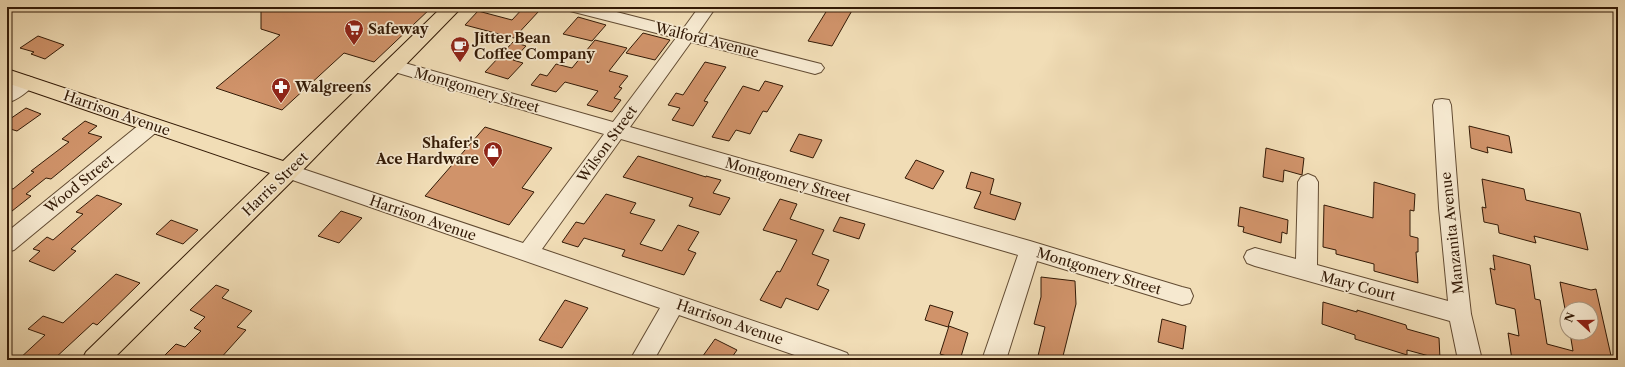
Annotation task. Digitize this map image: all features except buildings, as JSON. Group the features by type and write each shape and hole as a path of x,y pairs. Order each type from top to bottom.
{"main road":[{"name":"Harris Street","path":"95,360 454,7"},
{"name":"Harrison Avenue","path":"7,76 288,171"}],"street":[{"name":"Walford Avenue","path":"576,7 815,68"},
{"name":"Wilson Street","path":"527,253 708,7"},
{"name":"Montgomery Street","path":"394,66 1030,250 1182,296"},
{"path":"7,96 27,82"},
{"name":"Manzanita Avenue","path":"1442,105 1448,200 1460,314 1470,360"},
{"name":"Wood Street","path":"7,244 152,125"},
{"name":"Harrison Avenue","path":"288,171 839,360"},
{"path":"1306,271 1308,182"},
{"path":"994,360 1030,250"},
{"name":"Mary Court","path":"1255,257 1460,314"},
{"path":"642,360 674,303"}],"place":[{"name":"Safeway","path":"354,46"},
{"name":"Jitter Bean Coffee Company","path":"460,63"},
{"name":"Walgreens","path":"281,104"},
{"name":"Shafer's Ace Hardware","path":"493,168"}]}
